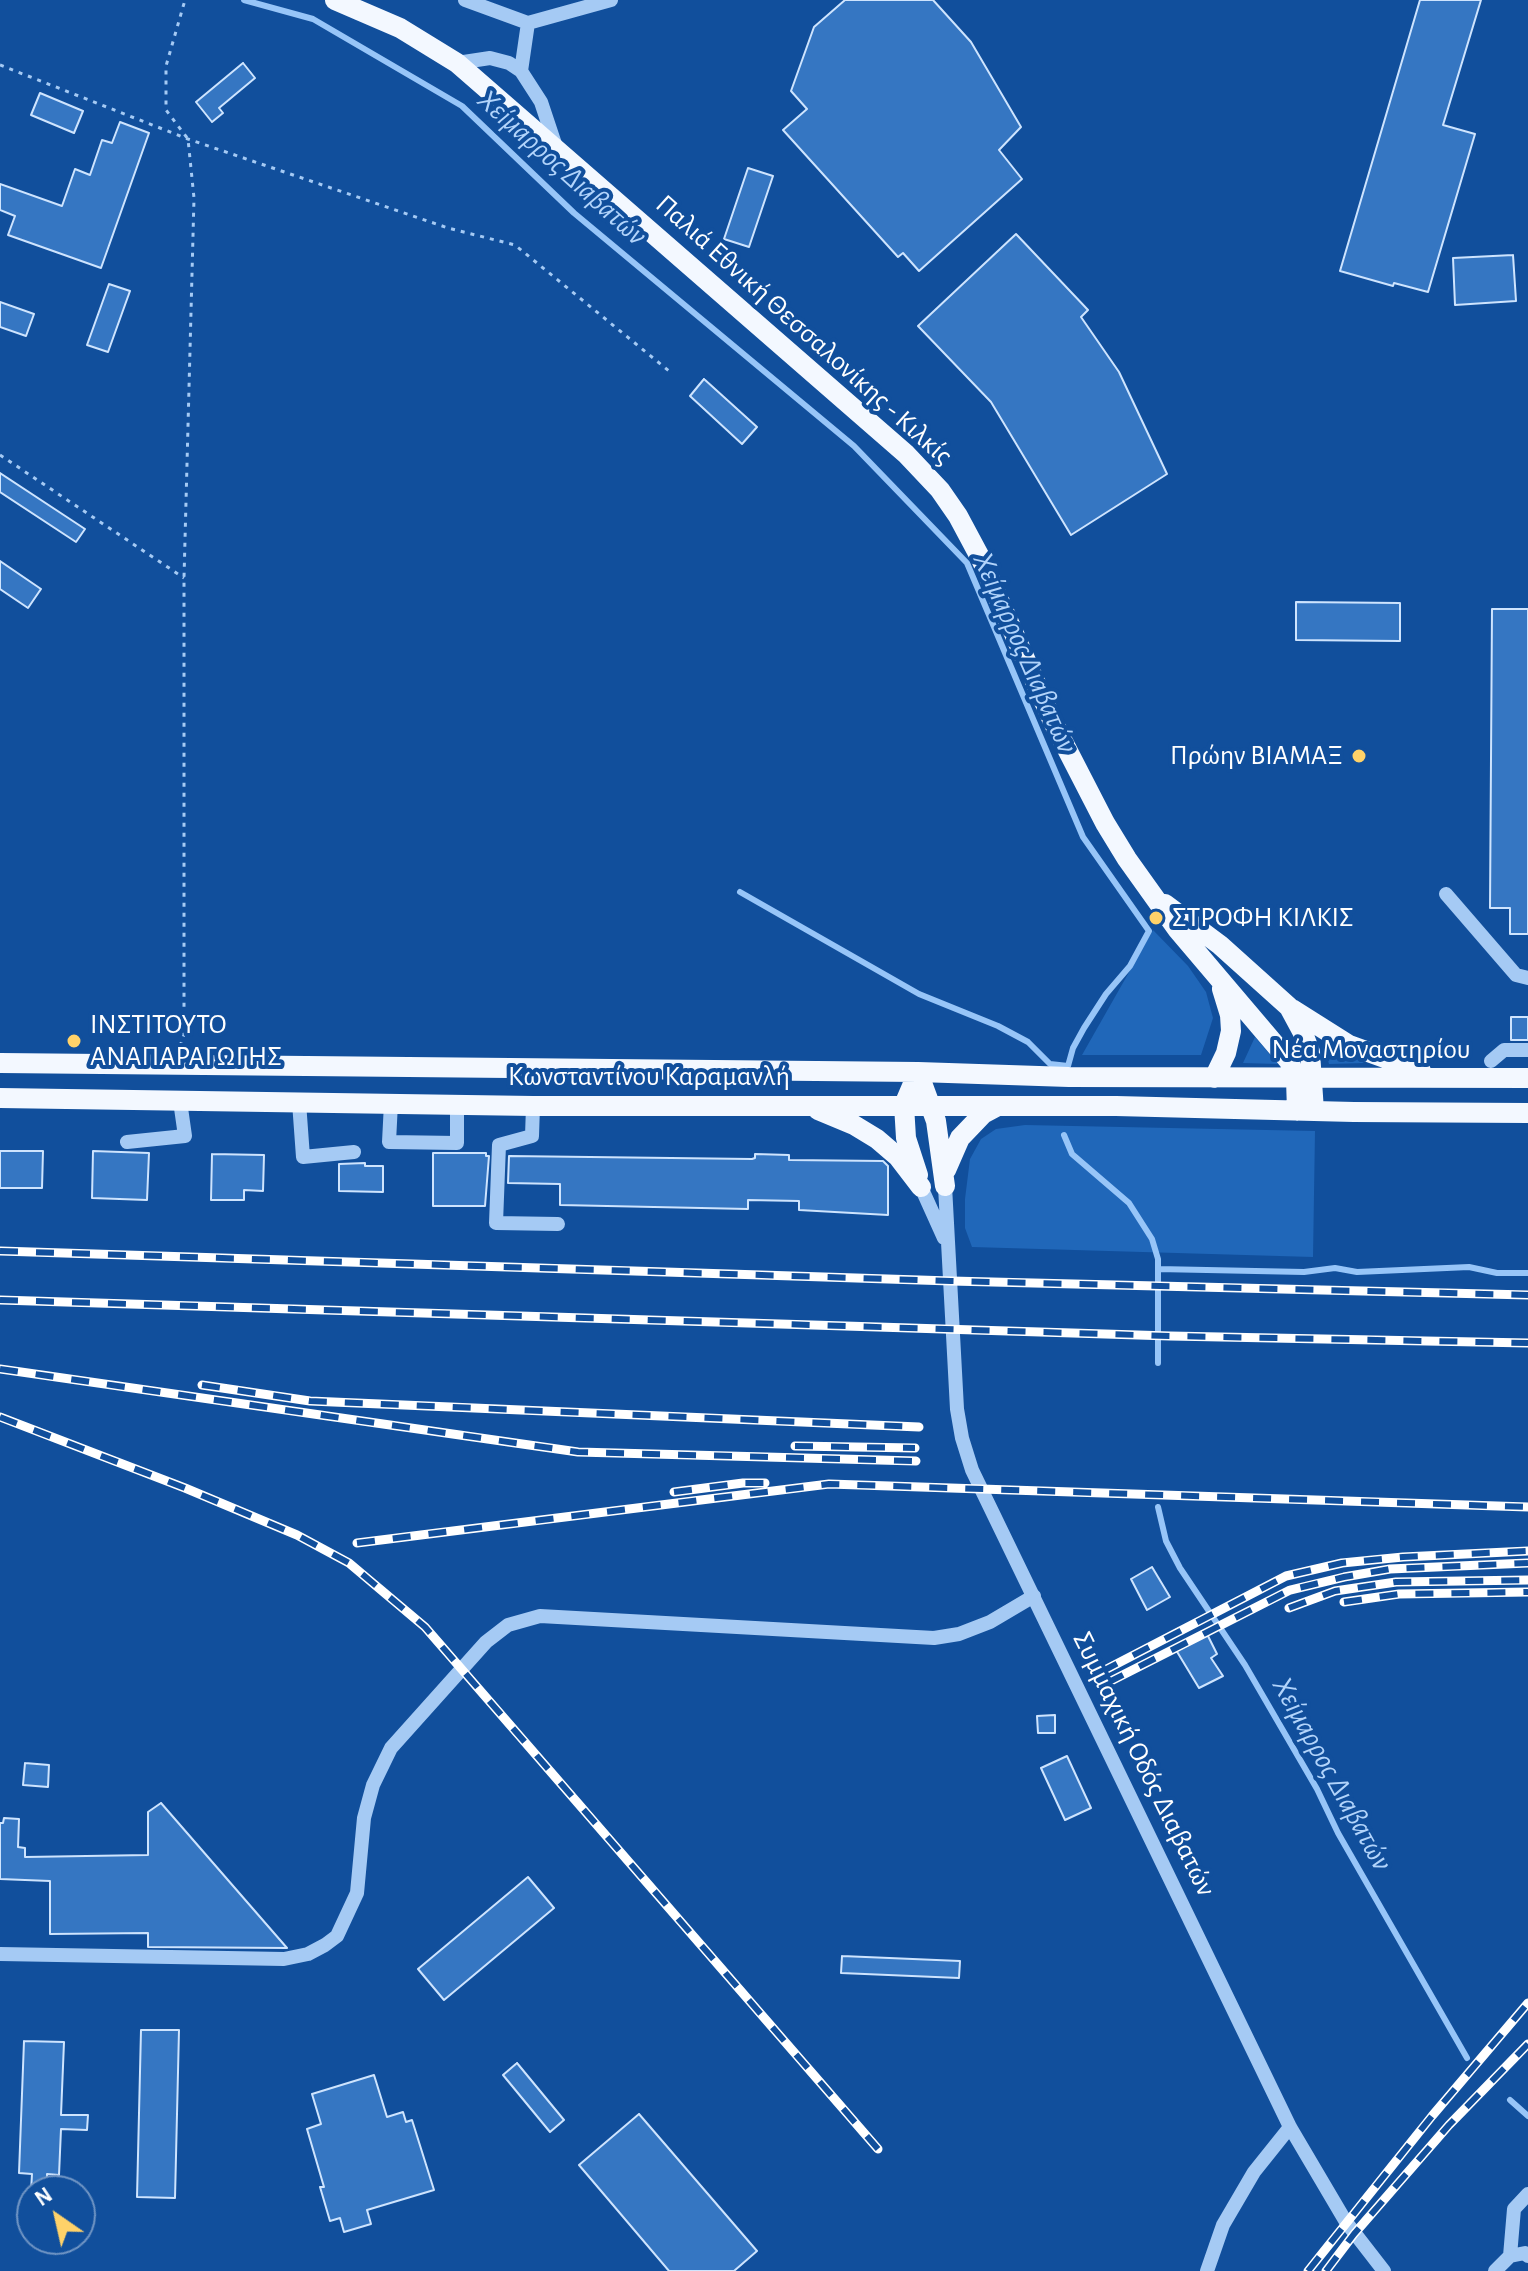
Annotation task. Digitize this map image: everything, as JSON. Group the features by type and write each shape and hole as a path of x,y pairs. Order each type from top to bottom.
{"main road":[{"name":"Παλιά Εθνική Θεσσαλονίκης - Κιλκίς","path":"335,0 400,28 457,63 906,454 940,490 981,559 1053,722 1105,823 1155,897 1219,981 1305,1079"},
{"name":"Παλιά Εθνική Θεσσαλονίκης - Κιλκίς","path":"1155,897 1220,945 1289,1007 1308,1044 1305,1111"},
{"path":"1214,1078 1226,1053 1231,1031 1228,1006 1219,981"},
{"path":"1289,1007 1349,1045 1407,1067 1448,1078"},
{"name":"Κωνσταντίνου Καραμανλή","path":"0,1063 1214,1078"},
{"path":"918,1072 904,1105 906,1138 921,1187"},
{"path":"918,1072 932,1105 945,1186"},
{"name":"Νέα Μοναστηρίου","path":"1214,1078 1528,1078"},
{"name":"Κωνσταντίνου Καραμανλή","path":"0,1098 533,1106 932,1105 1305,1111"},
{"path":"803,1106 829,1113 877,1139 898,1157 921,1187"},
{"path":"945,1186 946,1169 960,1138 983,1114 998,1106"},
{"path":"1305,1111 1528,1113"}],"street":[{"path":"465,0 485,4 528,23 611,0"},
{"path":"521,71 528,23"},
{"path":"457,63 490,58 509,63 521,71 541,102 556,147"},
{"path":"1446,894 1516,975 1528,978"},
{"path":"1491,1061 1504,1050 1528,1050"},
{"path":"127,1142 185,1136 180,1101"},
{"path":"299,1102 303,1157 354,1152"},
{"path":"391,1103 389,1142 457,1143 457,1105"},
{"path":"533,1106 532,1136 499,1145 496,1223 558,1224"},
{"name":"Συμμαχική Οδός Διαβατών","path":"945,1186 953,1369 962,1438 980,1489 1290,2127 1346,2222 1384,2271"},
{"name":"Συμμαχική Οδός Διαβατών","path":"921,1187 949,1249"},
{"path":"0,1954 284,1959 308,1954 325,1945 337,1936 357,1893 364,1818 373,1785 391,1748 486,1642 508,1625 540,1616 934,1638 959,1634 990,1622 1034,1596"},
{"path":"1207,2271 1223,2225 1246,2185 1290,2127"},
{"path":"1510,2256 1514,2209 1528,2194"},
{"path":"1495,2271 1510,2256 1525,2253 1528,2256"}],"path":[{"path":"175,1065 184,1035 184,578 194,198 188,139 166,110 166,66 185,0"},
{"path":"0,65 188,139 448,228 515,245 669,371"},
{"path":"0,455 184,578"}],"shaded area":[{"path":"1153,930 1188,966 1206,992 1213,1018 1201,1055 1082,1055"},
{"path":"1255,1037 1278,1064 1243,1063"},
{"path":"1322,1039 1364,1063 1329,1064"},
{"path":"1025,1125 1315,1131 1313,1257 972,1247 965,1228 970,1159 981,1139 996,1129"}],"building":[{"path":"845,0 933,0 971,42 1021,127 999,150 1022,179 919,271 903,253 898,257 783,130 807,109 791,91 814,27"},
{"path":"1420,0 1481,0 1443,125 1475,134 1428,292 1340,271"},
{"path":"243,63 255,78 219,108 223,113 212,122 196,102"},
{"path":"40,93 83,111 74,133 31,115"},
{"path":"120,122 149,133 101,268 8,235 15,216 0,210 0,184 62,206 75,169 90,175 102,140 112,143"},
{"path":"748,168 773,176 749,247 724,239"},
{"path":"1016,234 1088,310 1081,317 1119,372 1167,474 1071,535 991,402 918,326"},
{"path":"1513,255 1516,301 1455,305 1453,258"},
{"path":"109,284 130,291 108,352 87,345"},
{"path":"0,302 34,314 26,336 0,327"},
{"path":"704,379 757,427 742,444 690,396"},
{"path":"0,473 85,529 76,542 0,492"},
{"path":"0,561 41,589 28,608 0,589"},
{"path":"1296,602 1400,603 1400,641 1296,640"},
{"path":"1492,609 1528,609 1528,934 1510,934 1510,908 1490,908"},
{"path":"1511,1017 1528,1017 1528,1040 1511,1040"},
{"path":"0,1151 43,1151 42,1188 0,1188"},
{"path":"93,1151 149,1153 147,1200 92,1198"},
{"path":"433,1153 486,1153 489,1156 485,1206 433,1206"},
{"path":"212,1154 264,1155 263,1191 244,1190 244,1200 211,1200"},
{"path":"755,1154 789,1155 789,1160 883,1161 888,1166 888,1215 799,1210 799,1201 748,1200 748,1209 560,1205 560,1184 508,1183 509,1156 752,1159"},
{"path":"365,1163 365,1166 383,1166 383,1192 339,1191 339,1164"},
{"path":"1152,1567 1170,1597 1147,1610 1131,1579"},
{"path":"1207,1634 1217,1654 1211,1658 1223,1676 1199,1688 1176,1650"},
{"path":"1055,1715 1055,1733 1038,1733 1037,1716"},
{"path":"1067,1756 1091,1808 1065,1820 1041,1768"},
{"path":"25,1763 49,1765 48,1787 23,1785"},
{"path":"161,1803 287,1948 148,1947 148,1933 50,1934 50,1881 0,1879 0,1823 4,1818 19,1819 18,1847 25,1848 25,1857 148,1855 148,1812"},
{"path":"528,1877 554,1908 444,2000 418,1969"},
{"path":"842,1956 960,1961 959,1978 841,1973"},
{"path":"141,2030 179,2030 175,2198 137,2197"},
{"path":"24,2041 64,2042 61,2115 88,2115 87,2130 61,2129 59,2175 19,2173"},
{"path":"517,2063 564,2120 550,2132 503,2075"},
{"path":"374,2075 387,2117 403,2112 406,2122 412,2120 434,2190 367,2210 371,2224 344,2232 340,2218 330,2221 320,2187 324,2187 307,2129 321,2124 312,2094"},
{"path":"639,2114 757,2251 734,2271 669,2271 579,2165"}],"waterway":[{"name":"Χείμαρρος Διαβατών","path":"244,0 313,19 462,106 574,213 854,446 967,563 1083,837 1149,931 1130,966 1106,994 1084,1028 1068,1066 1050,1064 1028,1042 998,1026 919,994 740,892"},
{"name":"Χείμαρρος Διαβατών","path":"1064,1135 1072,1154 1129,1203 1152,1239 1158,1259 1158,1363"},
{"path":"1158,1269 1304,1272 1335,1268 1357,1272 1469,1267 1497,1273 1528,1273"},
{"name":"Χείμαρρος Διαβατών","path":"1158,1507 1166,1541 1180,1568 1245,1665 1467,2058"},
{"name":"Χείμαρρος Διαβατών","path":"1510,2100 1528,2116"}],"railway":[{"path":"0,1251 951,1281 1528,1295"},
{"path":"0,1300 1170,1336 1528,1343"},
{"path":"0,1369 578,1452 916,1461"},
{"path":"202,1385 310,1401 919,1427"},
{"path":"0,1417 185,1488 297,1535 349,1563 425,1627 878,2149"},
{"path":"795,1446 915,1448"},
{"path":"674,1492 765,1483"},
{"path":"357,1543 829,1484 1528,1507"},
{"path":"1101,1672 1286,1576 1342,1563 1528,1551"},
{"path":"1107,1683 1290,1590 1390,1569 1528,1563"},
{"path":"1289,1608 1335,1591 1396,1582 1528,1580"},
{"path":"1344,1602 1399,1594 1528,1592"},
{"path":"1308,2271 1432,2116 1528,2003"},
{"path":"1326,2271 1354,2234 1449,2125 1528,2044"}],"place":[{"name":"Πρώην ΒΙΑΜΑΞ","path":"1359,756"},
{"name":"ΣΤΡΟΦΗ ΚΙΛΚΙΣ","path":"1156,918"},
{"name":"ΙΝΣΤΙΤΟΥΤΟ ΑΝΑΠΑΡΑΓΩΓΗΣ","path":"74,1041"}]}
